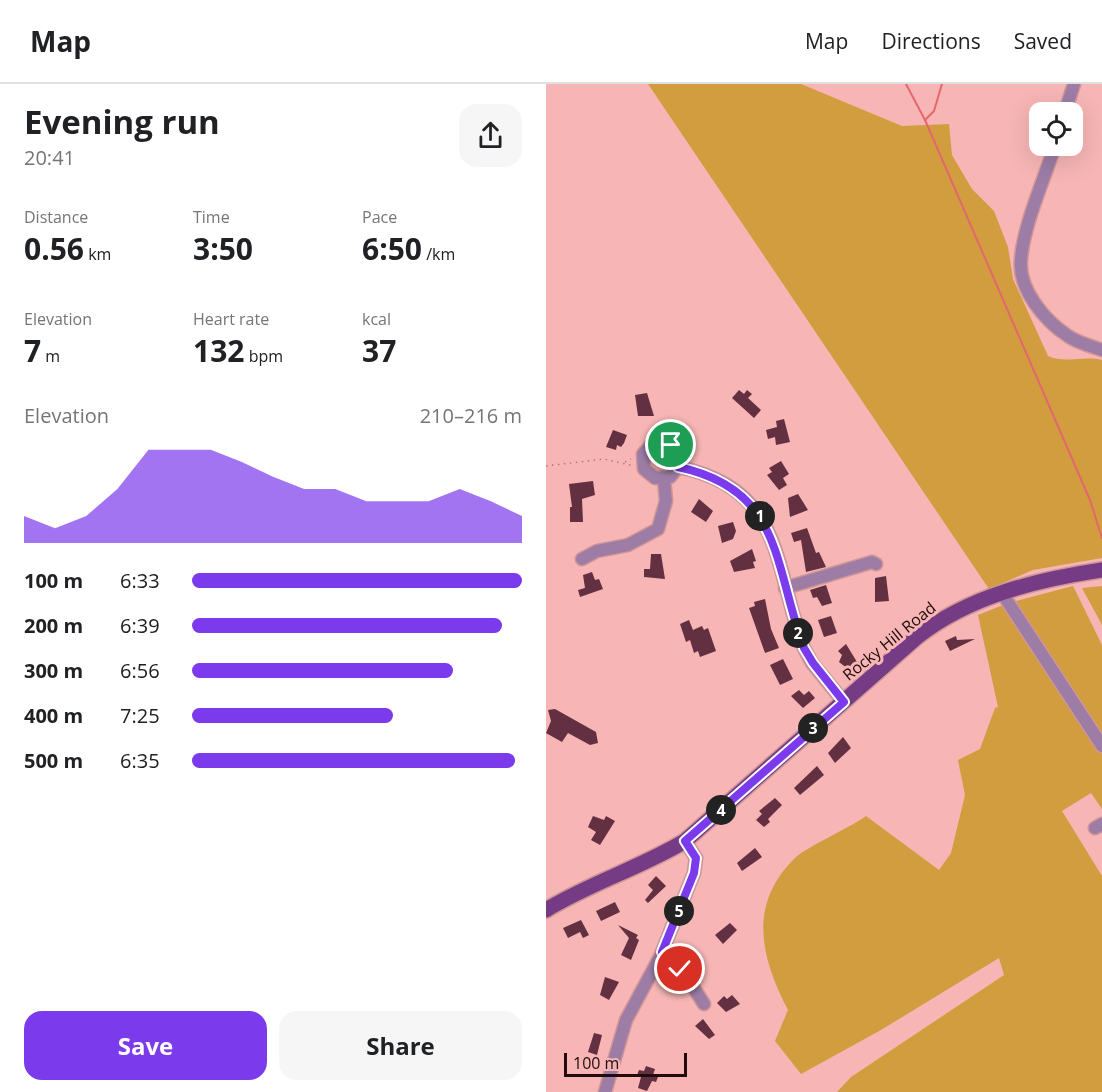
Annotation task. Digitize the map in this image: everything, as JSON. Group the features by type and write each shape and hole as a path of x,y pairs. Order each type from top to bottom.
{"main road":[{"name":"Rocky Hill Road","path":"546,910 577,892 648,862 685,841 939,621 975,602 1002,593 1044,581 1102,570"}],"street":[{"path":"1068,102 1074,84"},
{"path":"1052,156 1023,243 1020,262 1023,279 1039,309 1056,327 1078,342 1102,350"},
{"path":"660,441 669,443 676,449 679,458 678,467 673,475 664,479 652,477 644,469 642,460 644,451 651,444 660,441"},
{"path":"678,467 718,478 747,499 766,527 804,648 844,702"},
{"path":"582,559 597,551 628,545 658,529 666,501 664,479"},
{"path":"785,588 872,562 876,564"},
{"path":"1002,593 1102,746"},
{"path":"605,1092 626,1020 665,957 694,873 696,858 685,841"},
{"path":"665,957 690,982 704,1004"}],"path":[{"path":"546,466 604,459 644,469"},
{"path":"624,463 631,459"}],"shaded area":[{"path":"648,84 801,84 902,126 949,124 952,155 972,189 994,211 1008,247 1013,279 1048,356 1061,359 1102,360 1102,558 1033,570 989,589"},
{"path":"1073,586 1102,645 1102,809 1091,793 1062,811 1102,876 1102,1092 837,1092 851,1077 1004,975 999,958 881,1030 801,1074 775,1041 788,1010 771,971 763,932 770,894 780,876 801,853 866,816 939,870 951,853 965,795 958,760 980,749 995,708 998,707 978,615 1008,603"},
{"path":"1102,586 1102,625 1082,588"}],"building":[{"path":"739,390 744,394 747,390 752,394 748,398 761,410 754,418 732,398"},
{"path":"647,393 654,416 638,416 635,395"},
{"path":"784,419 790,442 776,445 775,437 768,439 766,430 777,427 776,421"},
{"path":"613,430 627,435 624,443 621,447 617,445 616,450 606,447"},
{"path":"781,461 789,474 783,478 787,485 779,490 767,475 772,472 769,468"},
{"path":"593,481 595,495 582,499 583,522 570,522 570,507 572,507 569,484"},
{"path":"798,494 808,510 790,517 788,498"},
{"path":"699,499 713,511 706,522 691,512"},
{"path":"733,522 736,531 733,539 722,543 718,526"},
{"path":"807,528 816,553 819,552 826,567 806,572 801,540 794,542 791,533"},
{"path":"752,549 756,561 753,562 755,568 734,572 730,561"},
{"path":"651,554 661,554 665,579 644,577 644,569 650,569"},
{"path":"592,572 595,580 599,579 603,589 580,597 578,590 585,588 583,575"},
{"path":"886,576 889,601 875,602 875,578"},
{"path":"826,585 832,603 822,606 817,597 813,598 810,590"},
{"path":"765,599 771,629 779,648 765,653 749,608 755,606 754,602"},
{"path":"831,616 837,633 824,637 818,620"},
{"path":"689,620 693,630 702,626 704,630 708,628 716,651 700,657 698,651 694,653 690,640 686,642 680,624"},
{"path":"956,636 957,640 975,639 950,651 945,641"},
{"path":"846,644 857,662 848,669 839,662 842,655 838,651"},
{"path":"783,659 793,679 780,685 770,665"},
{"path":"799,690 804,695 809,691 815,698 803,708 791,696"},
{"path":"555,709 596,732 598,743 590,745 568,733 562,742 546,733 551,721 548,710"},
{"path":"843,737 851,748 835,763 828,753"},
{"path":"817,766 824,775 800,795 794,788"},
{"path":"775,798 782,805 768,819 770,822 764,827 756,820 762,814 759,811"},
{"path":"593,816 604,820 606,816 615,821 600,845 591,840 596,832 588,827"},
{"path":"755,848 762,857 742,871 737,863"},
{"path":"656,876 666,886 648,903 645,900 653,890 648,885"},
{"path":"615,902 620,912 601,921 596,911"},
{"path":"581,920 589,935 583,938 580,932 568,938 563,928"},
{"path":"730,923 737,930 723,944 715,935"},
{"path":"618,925 638,935 636,938 639,940 631,960 621,955 629,938"},
{"path":"605,977 619,982 609,1000 600,995"},
{"path":"732,995 740,1004 726,1012 717,1003 724,996 727,999"},
{"path":"703,1019 715,1035 709,1039 695,1026"},
{"path":"594,1033 602,1035 597,1055 588,1052"},
{"path":"646,1066 655,1069 653,1075 658,1077 656,1082 652,1081 647,1091 638,1088 641,1077 637,1075 639,1070 644,1071"}],"waterway":[{"path":"906,84 925,120 1090,500 1102,538"},
{"path":"925,120 934,111 942,84"}],"route":[{"path":"671,445 679,455 678,467 698,471 727,483 747,499 758,512 770,535 804,648 844,702 685,841 696,858 694,873 662,952 680,969"}]}
